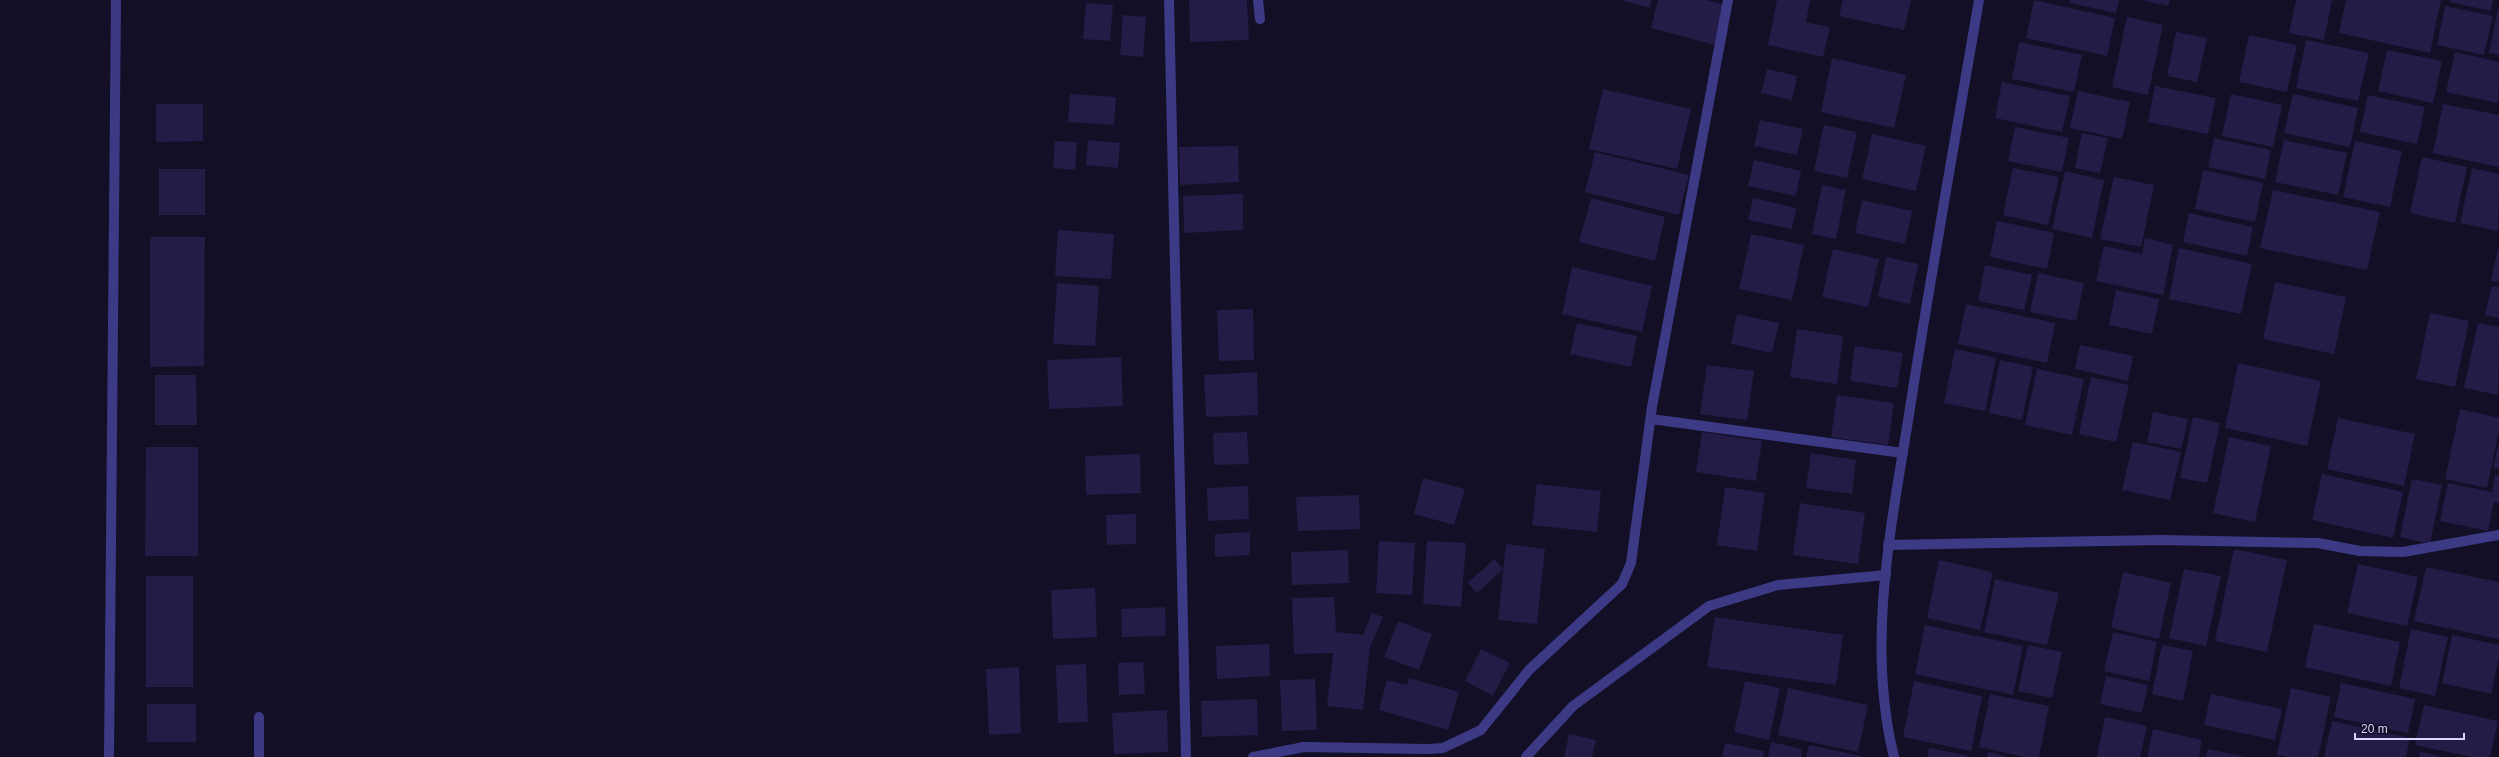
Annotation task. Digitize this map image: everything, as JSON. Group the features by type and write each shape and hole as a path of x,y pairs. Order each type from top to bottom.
{"street":[{"path":"109,757 116,0"},
{"path":"1170,0 1186,757"},
{"path":"1258,0 1260,19"},
{"path":"1253,757 1304,747 1443,748 1481,730 1529,670 1622,584 1631,563 1651,419 1687,210 1728,0"},
{"path":"1894,757 1883,702 1881,662 1890,523 1979,0"},
{"path":"1651,419 1903,453"},
{"path":"1888,545 2161,540 2318,543 2360,551 2403,552 2499,535"},
{"path":"1526,757 1573,706 1708,606 1778,585 1886,575"},
{"path":"259,717 259,757"}],"building":[{"path":"1189,0 1247,0 1249,40 1190,42"},
{"path":"1620,0 1652,0 1650,8"},
{"path":"1658,0 1706,0 1725,5 1715,45 1651,28"},
{"path":"1777,0 1810,0 1806,22 1830,27 1823,57 1768,45"},
{"path":"1843,0 1911,0 1904,30 1839,16"},
{"path":"2034,0 2115,18 2107,56 2026,38"},
{"path":"2070,0 2119,0 2116,13 2070,3"},
{"path":"2142,0 2170,0 2168,6"},
{"path":"2296,0 2332,0 2324,40 2289,33"},
{"path":"2346,0 2441,0 2430,53 2339,33"},
{"path":"2450,0 2493,0 2491,11 2449,2"},
{"path":"1086,3 1113,5 1110,41 1083,39"},
{"path":"2445,6 2493,16 2484,55 2437,45"},
{"path":"2499,9 2499,55 2489,53"},
{"path":"1123,15 1146,17 1143,57 1120,55"},
{"path":"2127,17 2163,25 2148,95 2112,87"},
{"path":"2176,32 2207,38 2197,82 2167,76"},
{"path":"2249,35 2297,45 2287,92 2239,82"},
{"path":"2306,40 2369,53 2358,101 2296,88"},
{"path":"2019,42 2082,55 2074,92 2012,79"},
{"path":"2387,50 2442,61 2433,103 2378,91"},
{"path":"2455,52 2499,62 2498,103 2446,92"},
{"path":"1832,58 1906,75 1894,128 1821,112"},
{"path":"1767,69 1797,76 1792,100 1761,93"},
{"path":"2002,82 2070,96 2062,132 1995,118"},
{"path":"2155,86 2216,98 2208,134 2148,122"},
{"path":"1603,89 1691,109 1677,169 1589,149"},
{"path":"2078,91 2130,102 2122,139 2070,128"},
{"path":"1070,94 1116,97 1114,125 1068,122"},
{"path":"2231,94 2282,105 2273,147 2222,136"},
{"path":"2293,94 2358,108 2350,147 2284,133"},
{"path":"2368,95 2425,107 2417,144 2360,132"},
{"path":"156,104 203,104 203,141 156,142"},
{"path":"2443,104 2499,115 2499,167 2433,153"},
{"path":"1760,120 1803,129 1797,155 1754,146"},
{"path":"1824,125 1857,132 1847,178 1814,171"},
{"path":"2015,127 2069,138 2062,172 2008,161"},
{"path":"2082,133 2108,138 2100,173 2075,168"},
{"path":"1872,134 1926,146 1916,191 1862,179"},
{"path":"2214,138 2271,150 2265,179 2208,167"},
{"path":"1088,140 1120,143 1118,168 1086,165"},
{"path":"2284,140 2347,153 2338,195 2275,182"},
{"path":"1055,141 1077,142 1075,170 1053,168"},
{"path":"2355,141 2402,151 2390,207 2343,197"},
{"path":"1238,146 1239,182 1180,185 1179,147"},
{"path":"1595,152 1689,175 1679,215 1585,192"},
{"path":"2422,157 2467,167 2455,223 2410,213"},
{"path":"1754,160 1801,171 1796,196 1748,186"},
{"path":"2013,168 2059,177 2048,225 2003,215"},
{"path":"2472,168 2499,174 2498,231 2460,223"},
{"path":"159,169 205,169 205,215 159,215"},
{"path":"2203,170 2263,183 2255,222 2195,209"},
{"path":"2065,171 2104,180 2092,238 2052,229"},
{"path":"2114,177 2154,185 2141,247 2100,239"},
{"path":"1822,185 1846,190 1836,239 1812,234"},
{"path":"2273,190 2380,212 2367,270 2260,248"},
{"path":"1243,194 1243,230 1184,233 1183,196"},
{"path":"1591,198 1665,217 1655,261 1579,242"},
{"path":"1753,198 1796,208 1792,229 1748,220"},
{"path":"1862,200 1912,211 1905,244 1855,233"},
{"path":"2189,213 2253,227 2247,256 2183,242"},
{"path":"1997,221 2054,233 2047,269 1990,257"},
{"path":"1058,230 1114,234 1111,279 1055,276"},
{"path":"1751,234 1804,245 1792,300 1739,289"},
{"path":"150,237 205,237 204,366 150,367"},
{"path":"2145,238 2173,245 2163,295 2096,281 2104,246 2142,254"},
{"path":"2179,248 2252,264 2241,314 2169,299"},
{"path":"2499,248 2499,282 2491,281"},
{"path":"1833,249 1879,259 1868,307 1822,297"},
{"path":"1886,257 1918,264 1910,304 1878,297"},
{"path":"1985,265 2032,275 2024,310 1978,301"},
{"path":"1572,267 1652,286 1642,332 1562,314"},
{"path":"2038,273 2084,283 2076,321 2030,312"},
{"path":"2275,282 2346,297 2334,354 2263,339"},
{"path":"1057,283 1099,286 1095,346 1053,344"},
{"path":"2492,286 2499,287 2499,318 2485,315"},
{"path":"2116,290 2159,299 2152,334 2109,325"},
{"path":"1966,304 2055,323 2047,363 1958,344"},
{"path":"1253,309 1254,360 1219,361 1217,310"},
{"path":"2430,313 2469,321 2455,387 2416,379"},
{"path":"1737,314 1779,323 1772,353 1731,344"},
{"path":"1577,323 1637,336 1631,367 1570,354"},
{"path":"2478,323 2499,327 2498,395 2464,388"},
{"path":"1797,329 1843,336 1837,384 1790,377"},
{"path":"2080,345 2133,356 2128,381 2075,369"},
{"path":"1855,346 1903,353 1897,388 1850,381"},
{"path":"1955,349 1996,358 1985,411 1944,403"},
{"path":"1121,357 1123,406 1049,409 1047,360"},
{"path":"2000,360 2033,367 2022,420 1989,413"},
{"path":"2238,363 2321,381 2307,446 2225,428"},
{"path":"1707,365 1754,371 1747,420 1700,414"},
{"path":"2037,369 2084,379 2072,435 2025,425"},
{"path":"1257,372 1258,415 1206,417 1204,375"},
{"path":"155,375 196,375 197,425 155,425"},
{"path":"2091,377 2129,385 2116,442 2079,434"},
{"path":"1837,395 1894,403 1888,445 1831,437"},
{"path":"2460,409 2499,418 2499,431 2487,488 2445,479"},
{"path":"2153,412 2188,419 2181,449 2147,442"},
{"path":"2193,417 2220,423 2207,483 2180,478"},
{"path":"2338,418 2415,434 2404,486 2327,469"},
{"path":"1247,432 1249,464 1214,465 1213,433"},
{"path":"1702,432 1762,441 1756,481 1696,472"},
{"path":"2229,437 2271,446 2255,522 2213,513"},
{"path":"2133,442 2181,452 2170,500 2122,490"},
{"path":"2498,445 2499,446 2499,469 2493,468"},
{"path":"146,447 198,447 198,556 145,556"},
{"path":"1811,453 1856,460 1852,494 1806,488"},
{"path":"1140,454 1141,493 1086,495 1085,456"},
{"path":"2322,474 2403,492 2393,538 2312,520"},
{"path":"2495,475 2499,476 2499,503 2494,502 2488,531 2440,521 2448,483 2492,492"},
{"path":"1423,478 1465,489 1454,525 1414,514"},
{"path":"2412,479 2442,485 2430,544 2400,537"},
{"path":"1537,484 1601,491 1597,532 1532,525"},
{"path":"1248,486 1249,519 1208,521 1207,488"},
{"path":"1725,487 1765,493 1757,551 1717,545"},
{"path":"1359,495 1360,529 1298,531 1296,497"},
{"path":"1800,503 1865,513 1858,564 1793,555"},
{"path":"1136,514 1136,544 1107,545 1106,515"},
{"path":"1250,532 1250,555 1215,557 1215,534"},
{"path":"1379,541 1415,543 1412,595 1376,593"},
{"path":"1427,541 1466,543 1461,607 1423,604"},
{"path":"1506,544 1545,549 1537,624 1498,620"},
{"path":"2234,549 2287,560 2267,652 2215,641"},
{"path":"1348,550 1349,583 1292,585 1291,552"},
{"path":"1494,559 1503,569 1477,593 1468,583"},
{"path":"1939,560 1993,572 1980,630 1927,618"},
{"path":"2358,564 2418,577 2407,626 2347,613"},
{"path":"2426,567 2499,582 2499,639 2414,621"},
{"path":"2184,569 2221,576 2206,646 2169,638"},
{"path":"2123,572 2171,583 2159,639 2111,628"},
{"path":"146,576 193,576 193,687 146,687"},
{"path":"1995,579 2059,593 2047,645 1984,632"},
{"path":"1095,588 1097,637 1053,639 1051,590"},
{"path":"1334,597 1336,632 1363,635 1372,613 1383,617 1370,647 1363,710 1327,706 1333,653 1294,654 1292,598"},
{"path":"1165,607 1166,636 1122,637 1121,609"},
{"path":"1715,617 1843,635 1836,685 1707,667"},
{"path":"1398,621 1432,634 1419,670 1384,657"},
{"path":"2314,624 2400,642 2391,686 2305,667"},
{"path":"1925,625 2023,646 2013,695 1915,674"},
{"path":"2411,629 2448,637 2435,696 2399,688"},
{"path":"2113,632 2157,642 2149,681 2104,671"},
{"path":"2452,635 2499,645 2499,657 2491,694 2442,683"},
{"path":"1269,644 1270,676 1217,679 1216,646"},
{"path":"2028,645 2062,652 2052,698 2018,691"},
{"path":"2162,645 2193,651 2183,701 2152,694"},
{"path":"1481,649 1510,663 1493,696 1465,681"},
{"path":"1143,662 1145,694 1119,695 1118,663"},
{"path":"1086,664 1088,722 1058,723 1056,665"},
{"path":"1019,667 1021,733 989,735 986,669"},
{"path":"2106,676 2148,685 2142,713 2100,704"},
{"path":"1409,678 1459,692 1448,730 1379,710 1387,680 1407,685"},
{"path":"1315,679 1317,730 1282,731 1280,680"},
{"path":"1745,681 1780,688 1769,740 1734,732"},
{"path":"1914,681 1982,696 1971,751 1903,737"},
{"path":"2341,683 2415,699 2408,733 2334,717"},
{"path":"1788,688 1868,705 1858,752 1778,735"},
{"path":"2291,688 2331,697 2318,757 2289,757 2277,755"},
{"path":"1990,694 2049,706 2039,757 2024,757 1979,747"},
{"path":"2211,694 2282,709 2275,740 2204,725"},
{"path":"1257,699 1258,735 1202,737 1201,701"},
{"path":"147,704 196,704 196,742 147,742"},
{"path":"2424,705 2498,721 2490,757 2472,757 2415,745"},
{"path":"1167,710 1168,752 1114,754 1112,713"},
{"path":"2105,717 2147,726 2140,757 2097,757"},
{"path":"2332,721 2410,738 2406,757 2324,757"},
{"path":"2153,729 2202,740 2199,757 2147,757"},
{"path":"1569,734 1596,740 1592,757 1564,757"},
{"path":"1771,742 1802,749 1801,757 1768,757"},
{"path":"1725,743 1764,751 1763,757 1722,757"},
{"path":"1809,745 1861,756 1861,757 1806,757"},
{"path":"1929,748 1969,756 1969,757 1927,757"},
{"path":"2208,749 2242,756 2242,757 2206,757"},
{"path":"1988,752 2006,756 2006,757 1987,757"},
{"path":"2420,752 2439,756 2439,757 2419,757"}]}
